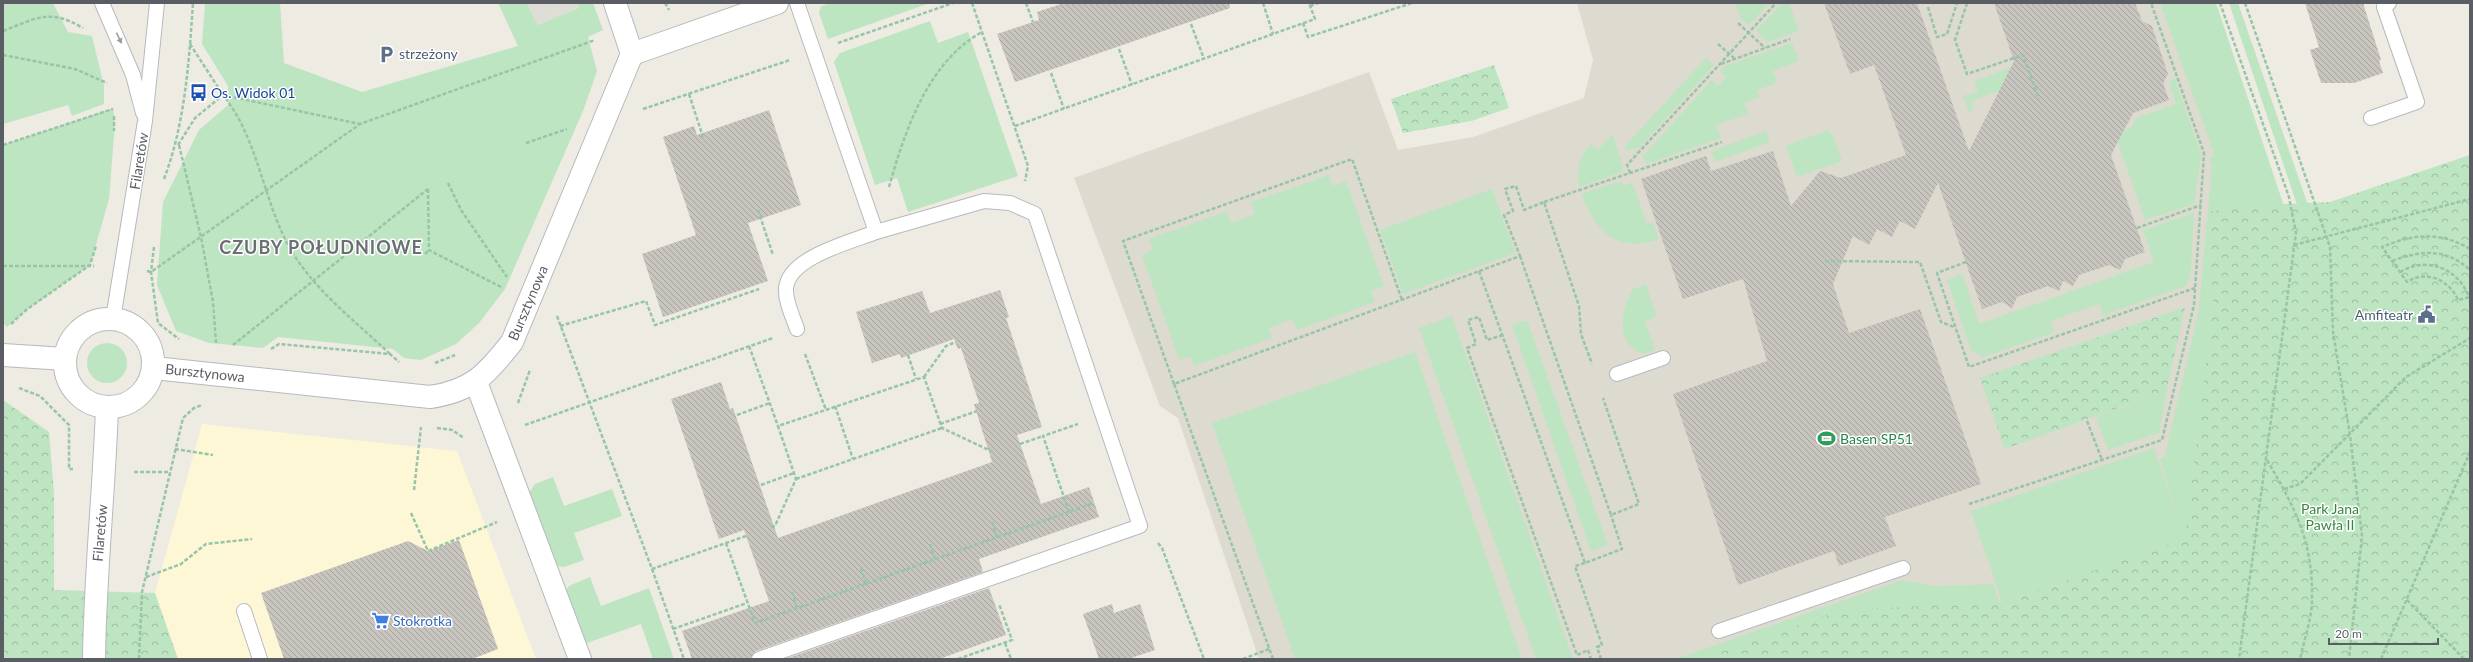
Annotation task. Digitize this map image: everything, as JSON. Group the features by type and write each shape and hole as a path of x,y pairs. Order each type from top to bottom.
{"street":[{"path":"615,3 632,54 777,3"},
{"name":"Bursztynowa","path":"154,368 430,397 446,395 476,382 486,374 512,342 520,295 632,54"},
{"path":"113,319 132,325 147,339 154,358 154,368 150,381 143,393 132,402 106,408 84,400 75,393 65,371 65,359 67,348 80,329 101,320 113,319"},
{"path":"4,355 65,359"},
{"path":"476,382 580,659"},
{"name":"Filaretów","path":"94,659 95,590 105,471 106,408"}],"lane":[{"path":"102,3 133,74 145,121"},
{"name":"Filaretów","path":"113,319 145,121 158,3"},
{"path":"797,3 876,232"},
{"path":"2371,118 2417,102 2384,7 2389,3"},
{"path":"759,659 1140,526 1035,214 1010,203 984,201 876,232 805,260 788,278 786,289 797,329"},
{"path":"1617,374 1663,358"},
{"path":"1719,631 1903,568"},
{"path":"244,611 260,659"}],"path":[{"path":"163,183 176,149 190,44 193,3"},
{"path":"638,111 815,52 953,3"},
{"path":"972,3 1028,166"},
{"path":"1026,3 1033,22"},
{"path":"1263,3 1273,34"},
{"path":"1015,126 1314,19 1310,4 1318,3"},
{"path":"1303,23 1308,38 1412,3"},
{"path":"1630,173 1627,165 1776,3"},
{"path":"1928,7 1937,37 1947,34 1957,3"},
{"path":"1967,3 1955,40 1967,74 2023,55 2039,99"},
{"path":"1969,504 2162,440 2194,305 2204,153 2151,3"},
{"path":"2220,3 2289,197 2296,233 2267,460 2255,527 2238,659"},
{"path":"2245,3 2330,247 2333,332 2350,435 2362,536 2349,659"},
{"path":"3,266 90,265 152,272 360,124 672,13"},
{"path":"3,31 40,16 65,18 88,32"},
{"path":"1738,23 1765,48"},
{"path":"1191,24 1204,59"},
{"path":"876,232 901,146 927,90 952,54 966,40 982,32"},
{"path":"1719,65 1734,58 1790,39"},
{"path":"190,44 223,95 233,107 253,148 266,190 285,238 312,280 403,366"},
{"path":"1718,44 1734,58"},
{"path":"1119,50 1132,85"},
{"path":"3,55 75,69 111,85"},
{"path":"1051,73 1064,109"},
{"path":"689,94 703,137"},
{"path":"223,95 360,124"},
{"path":"176,149 195,118 223,95"},
{"path":"3,145 113,108 114,138"},
{"path":"1600,659 1596,647 1602,645 1575,566 1622,549 1520,256 1504,215 1513,211 1505,189 1516,186 1524,210 1722,142"},
{"path":"139,659 142,592 145,577 183,418 194,408 207,403 212,374 216,333 213,302 179,145"},
{"path":"1273,659 1123,241 1352,159 1402,300"},
{"path":"448,183 461,210 504,275 515,280 520,295"},
{"path":"214,350 226,351 312,280 428,189 429,250 425,254"},
{"path":"2294,245 2470,199"},
{"path":"1544,202 1579,306 1581,334 1594,371"},
{"path":"2137,228 2201,205"},
{"path":"758,210 763,227"},
{"path":"2400,272 2417,265 2441,267 2460,280 2470,297 2458,300 2449,286 2435,278 2418,278 2407,282 2382,247 2420,235 2441,236 2470,249"},
{"path":"154,242 152,272 158,323 181,340"},
{"path":"97,243 90,265 26,310 7,327 4,355 4,383 40,396 68,425 68,468 105,471 170,472"},
{"path":"429,250 520,295 554,309 588,403 652,569 684,659"},
{"path":"2392,261 2411,254 2438,253 2462,263 2470,270"},
{"path":"1174,384 1520,256"},
{"path":"1825,261 1920,262 1941,322 1955,327"},
{"path":"1966,262 1937,273 1969,367 2195,288"},
{"path":"1479,271 1585,563"},
{"path":"560,326 646,301 655,325 788,278"},
{"path":"1502,335 1487,340 1478,317 1468,320 1476,344 1467,348 1577,655 1588,650 1591,659"},
{"path":"797,329 826,410"},
{"path":"2284,490 2300,484 2406,378 2470,338"},
{"path":"778,426 924,377 946,346 956,342"},
{"path":"268,351 279,344 390,354"},
{"path":"522,426 750,346 796,478 775,526 771,527"},
{"path":"430,365 461,353"},
{"path":"908,355 916,379"},
{"path":"516,409 532,365"},
{"path":"924,377 942,428 995,453"},
{"path":"1601,393 1639,504 1610,515"},
{"path":"737,415 770,403"},
{"path":"835,406 854,459"},
{"path":"940,424 977,411"},
{"path":"1020,444 1102,415"},
{"path":"2087,421 2102,460"},
{"path":"414,426 452,430 465,438"},
{"path":"414,490 422,426"},
{"path":"796,478 942,428"},
{"path":"1043,436 1069,512"},
{"path":"176,449 213,455"},
{"path":"2381,659 2470,452"},
{"path":"2267,460 2302,525 2312,586 2312,600 2300,659"},
{"path":"761,485 794,473"},
{"path":"726,543 754,623 1091,504"},
{"path":"411,514 428,551 497,522"},
{"path":"992,522 997,537"},
{"path":"1140,526 1162,548 1204,659"},
{"path":"652,569 746,536"},
{"path":"145,577 182,564 206,544 252,539"},
{"path":"930,544 935,559"},
{"path":"861,568 866,583"},
{"path":"792,592 797,608"},
{"path":"2406,600 2464,659"},
{"path":"958,659 1012,640 998,602"},
{"path":"673,629 747,603"},
{"path":"1005,643 1011,659"},
{"path":"1243,659 1269,649"}],"shaded area":[{"path":"527,3 577,3 579,8 536,25"},
{"path":"1577,3 2168,3 2240,206 2185,539 2003,602 1701,659 1259,659 1178,418 1160,406 1074,178 1369,72 1398,150 1473,137 1584,98 1593,60"},
{"path":"202,424 457,451 536,659 178,659 155,593"}],"green space":[{"path":"3,3 53,3 68,32 92,36 104,86 104,104 72,116 68,105 3,124"},
{"path":"205,3 280,3 284,63 362,92 518,46 498,3 527,3 537,25 579,8 577,3 593,3 603,30 588,37 597,71 583,111 505,289 479,323 456,344 421,360 404,358 393,349 278,337 263,348 209,343 176,331 157,285 163,202 199,130 228,105 228,86 202,44"},
{"path":"831,3 930,3 828,39 819,13 821,6"},
{"path":"1736,3 1769,3 1749,25 1741,19"},
{"path":"1782,3 1789,3 1799,31 1767,42 1756,31"},
{"path":"2160,3 2216,3 2287,215 2295,659 1675,659 1902,580 1933,586 1993,584 1999,602 2002,602 1971,511 2154,448 2178,518 2160,459 2165,456 2199,309 2212,167 2209,158 2215,156"},
{"path":"2229,3 2238,3 2318,234 2299,211"},
{"path":"930,21 938,43 968,32 1018,176 908,212 897,178 875,185 834,62 840,53"},
{"path":"1792,43 1799,61 1773,71 1777,83 1757,90 1760,97 1744,103 1748,114 1716,125 1721,138 1646,164 1643,156 1712,80 1718,86 1726,77 1720,71 1725,66"},
{"path":"1706,58 1714,65 1641,146 1627,151 1626,145"},
{"path":"1494,65 1509,108 1471,121 1403,133 1391,99"},
{"path":"2013,67 2019,84 1971,101 1973,110 1969,112 1963,96 1978,91 1974,81"},
{"path":"2174,77 2201,154 2194,204 2145,220 2115,134 2131,128 2136,118 2176,104 2169,83"},
{"path":"113,108 115,123 109,199 90,265 26,310 7,327 3,323 3,145"},
{"path":"1828,130 1833,135 1842,161 1797,177 1786,146"},
{"path":"1766,131 1770,142 1715,162 1711,151"},
{"path":"1613,135 1624,171 1579,187 1579,164 1587,148 1591,144 1598,149"},
{"name":"Park Jana Pawła II","path":"2470,155 2470,659 1701,659 1842,610 2003,602 2185,539 2213,305 2209,212 2240,206 2330,202"},
{"path":"1329,175 1333,186 1346,181 1384,286 1371,291 1375,302 1297,330 1293,319 1269,328 1272,338 1194,366 1191,356 1179,360 1142,255 1153,250 1149,239 1227,211 1231,223 1255,214 1251,202"},
{"path":"1622,181 1624,186 1632,182 1647,224 1653,222 1659,239 1645,243 1632,244 1620,241 1601,229 1593,219 1582,194"},
{"path":"1492,189 1515,253 1403,294 1380,230"},
{"path":"2194,213 2190,278 2186,286 2103,315 2099,304 2051,321 2055,332 1983,357 1971,350 1947,280 1963,274 1979,324 2154,262 2143,230"},
{"path":"1646,284 1657,317 1645,321 1655,350 1643,354 1628,342 1624,334 1623,316 1625,307 1633,289"},
{"path":"2185,307 2167,390 2005,449 1980,378"},
{"path":"1452,316 1573,659 1536,659 1419,328"},
{"path":"1527,320 1608,545 1591,551 1512,325"},
{"path":"111,343 118,346 124,352 127,363 126,371 118,380 111,383 103,383 96,380 88,371 87,359 90,352 99,344"},
{"path":"1415,352 1522,659 1295,659 1212,423"},
{"path":"2167,390 2159,433 2108,450 2096,417"},
{"path":"3,400 49,432 54,494 54,590 155,593 178,659 3,659"},
{"path":"553,477 564,506 612,489 622,516 574,533 584,560 564,567 557,566 529,493 535,484"},
{"path":"590,577 601,606 649,588 674,659 653,659 641,624 584,644 565,592 569,586"}],"building":[{"path":"1064,3 1229,3 1230,8 1015,82 997,34 1039,20 1037,12"},
{"path":"1824,3 1917,3 1969,151 2014,61 1994,3 2135,3 2142,21 2152,26 2168,74 2163,83 2169,100 2133,113 2111,155 2145,252 2125,259 2120,270 2109,265 2079,275 2073,286 2063,281 2059,291 2048,286 2017,297 2012,308 2002,302 1982,309 1938,183 1915,229 1900,221 1892,237 1877,229 1869,245 1853,236 1833,284 1849,333 1920,309 1981,484 1885,517 1896,546 1839,566 1834,551 1738,585 1673,394 1767,361 1743,279 1683,299 1641,179 1706,156 1711,171 1773,151 1791,206 1820,171 1841,178 1906,155 1874,65 1850,74"},
{"path":"2305,3 2363,3 2381,60 2379,61 2383,73 2354,83 2321,83 2310,50 2319,47"},
{"path":"769,110 801,205 748,223 768,281 663,317 642,254 696,235 663,137 694,126 697,135"},
{"path":"1000,290 1009,317 1006,318 1042,427 1017,435 1041,504 1089,487 1099,517 979,559 983,572 756,651 751,659 692,659 682,631 769,601 744,530 719,539 671,399 721,382 730,409 733,408 778,538 992,462 974,404 979,403 961,348 958,349 954,339 901,358 900,354 872,363 856,312 922,291 930,313"},
{"name":"Stokrotka","path":"459,540 498,649 472,659 284,659 261,593 408,541 428,551"},
{"path":"989,588 1006,635 939,659 785,659"},
{"path":"1112,604 1114,613 1140,604 1155,650 1128,659 1099,659 1083,614"}],"place":[{"name":"strzeżony","path":"386,54"},
{"name":"Os. Widok 01","path":"198,93"},
{"name":"Amfiteatr","path":"2426,315"},
{"name":"Basen SP51","path":"1827,439"},
{"name":"Stokrotka","path":"380,621"}],"district":[{"name":"CZUBY POŁUDNIOWE","path":"321,248"}]}
